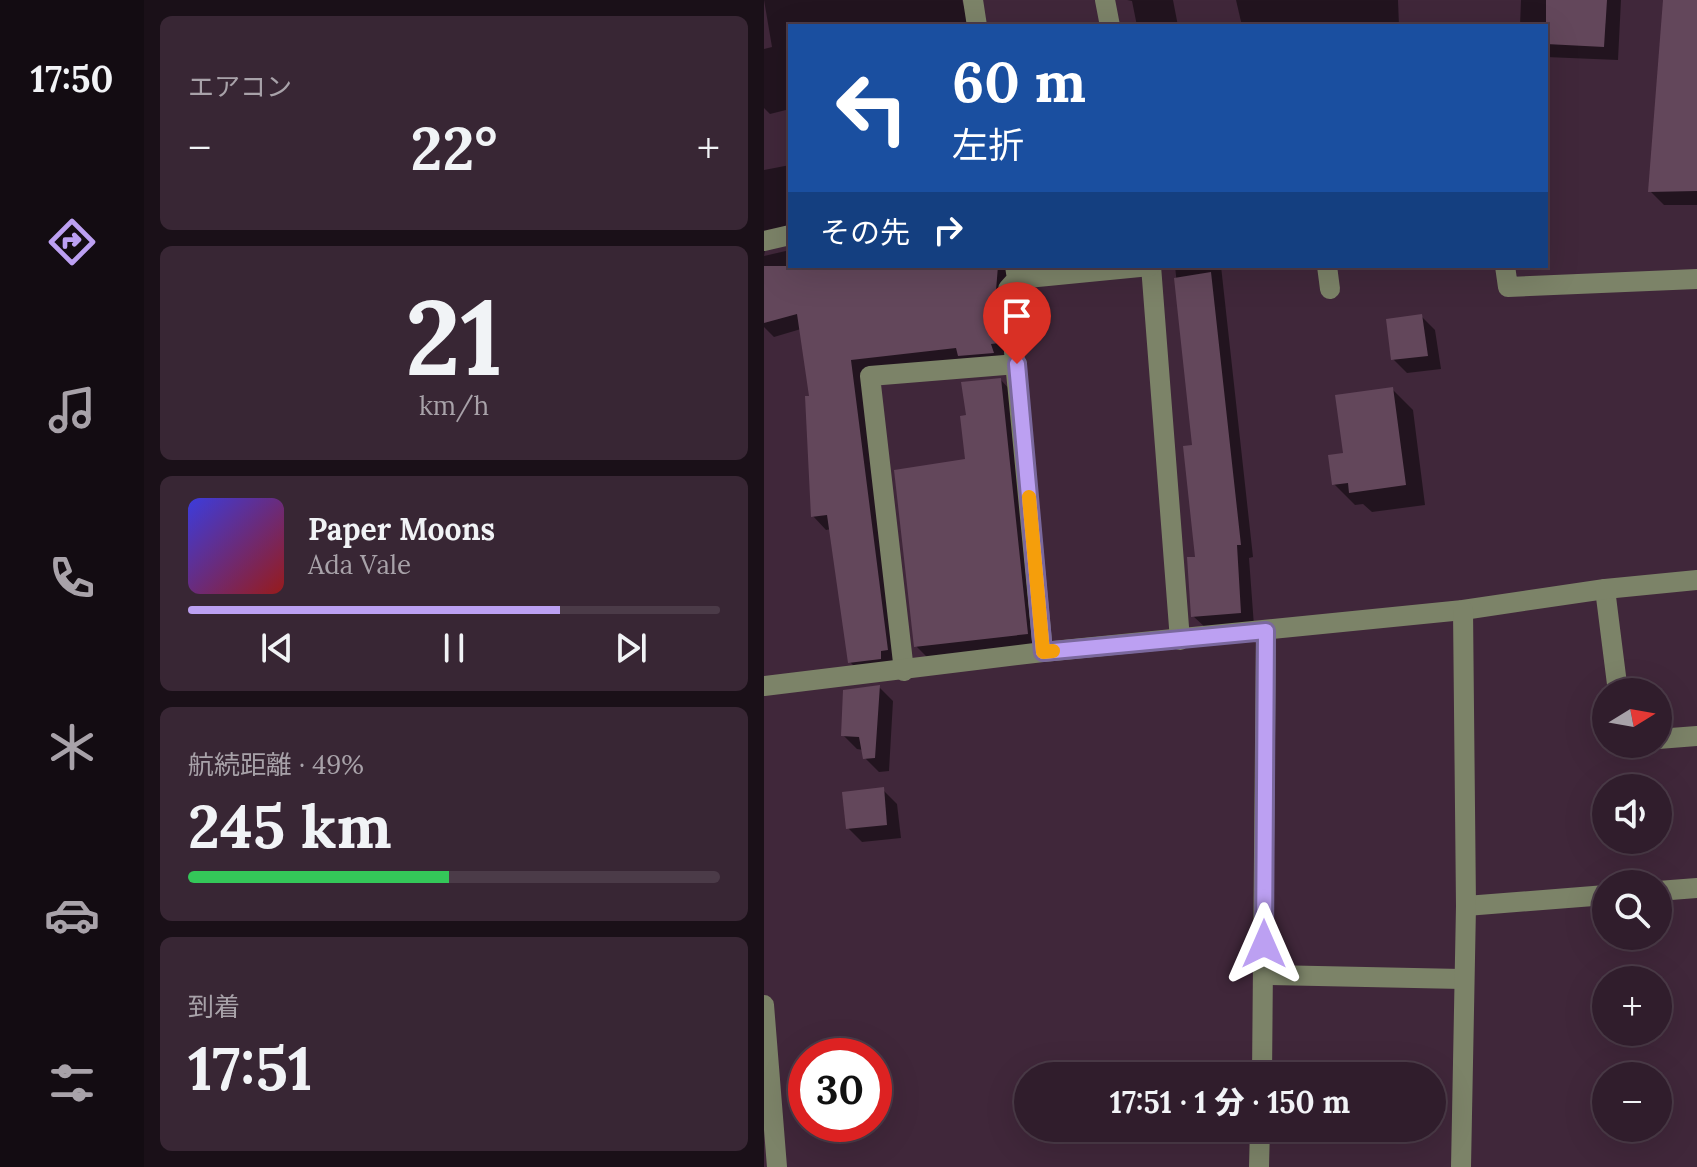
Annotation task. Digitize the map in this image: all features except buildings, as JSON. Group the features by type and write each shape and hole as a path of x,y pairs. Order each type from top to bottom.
{"street":[{"path":"973,0 977,24"},
{"path":"1105,0 1110,24"},
{"path":"764,241 788,235"},
{"path":"1043,652 1008,289 1016,273 1112,268"},
{"path":"1151,268 1180,640"},
{"path":"1327,268 1330,289"},
{"path":"1505,268 1508,287 1697,279"},
{"path":"904,671 870,376 1017,364"},
{"path":"764,686 1043,652 1463,610 1605,589 1697,580"},
{"path":"1605,589 1616,678"},
{"path":"1461,1167 1462,979 1466,906 1463,610"},
{"path":"1262,1062 1266,631"},
{"path":"1672,738 1697,736"},
{"path":"1672,890 1697,888"},
{"path":"1466,906 1592,896"},
{"path":"1264,975 1462,979"},
{"path":"764,1005 777,1167"},
{"path":"1259,1167 1260,1142"}],"slow traffic":[{"path":"1029,497 1043,652 1053,651"}],"route":[{"path":"1017,364 1043,652 1266,631 1264,944"}]}
